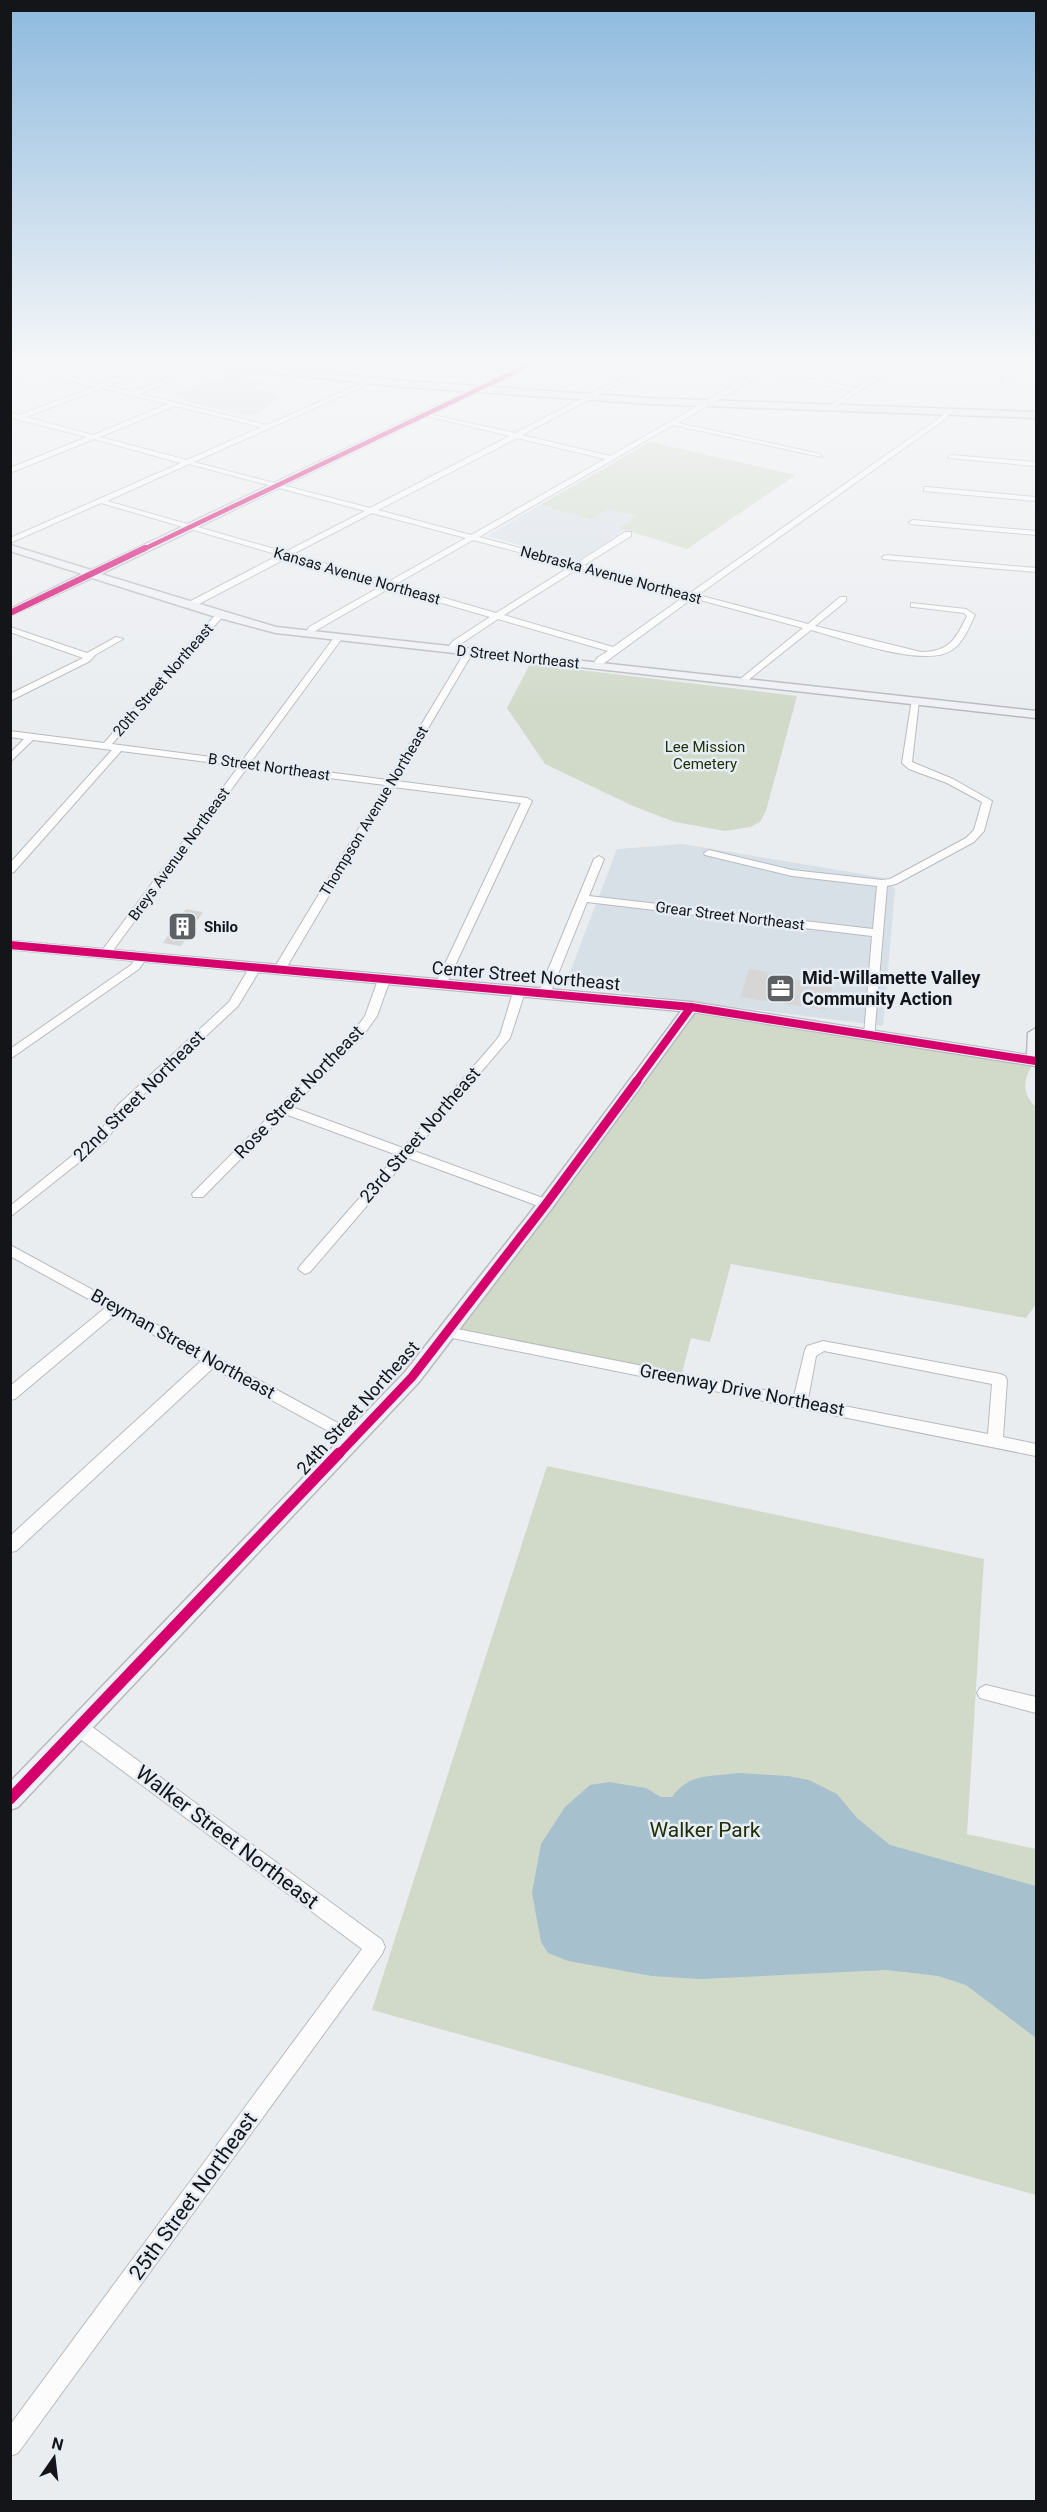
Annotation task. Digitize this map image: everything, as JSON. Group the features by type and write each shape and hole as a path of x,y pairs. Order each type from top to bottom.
{"street":[{"path":"10,541 150,479"},
{"name":"Nebraska Avenue Northeast","path":"251,479 908,653 934,655 946,653 957,643 971,615 966,611 914,605"},
{"path":"10,613 290,479"},
{"path":"190,605 431,479"},
{"path":"309,634 312,629 387,584 573,479"},
{"path":"596,666 600,660 856,479"},
{"path":"927,489 1036,499"},
{"name":"Kansas Avenue Northeast","path":"100,501 615,650"},
{"path":"913,522 1036,533"},
{"path":"450,650 456,643 497,616 628,534"},
{"name":"D Street Northeast","path":"10,548 220,615 276,630 1036,715"},
{"path":"886,557 1036,570"},
{"path":"742,682 843,599"},
{"name":"20th Street Northeast","path":"107,745 220,615"},
{"path":"10,629 89,657"},
{"name":"Breys Avenue Northeast","path":"105,954 339,637"},
{"path":"10,698 119,639"},
{"name":"Thompson Avenue Northeast","path":"279,970 469,652"},
{"path":"709,853 792,873 882,883 892,882 970,840 979,831 987,803 984,799 907,763 915,701"},
{"name":"B Street Northeast","path":"10,734 527,801 441,985"},
{"path":"10,759 31,737"},
{"name":"20th Street Northeast","path":"10,870 120,747"},
{"path":"544,994 599,859"},
{"path":"870,1035 882,883"},
{"name":"Grear Street Northeast","path":"584,898 877,933"},
{"name":"Center Street Northeast","path":"10,945 691,1007 1036,1061"},
{"path":"10,1055 135,967 141,958"},
{"name":"22nd Street Northeast","path":"10,1213 102,1138 121,1109 234,1004 255,968"},
{"name":"Rose Street Northeast","path":"198,1194 367,1023 384,980"},
{"name":"23rd Street Northeast","path":"305,1269 506,1035 519,992"},
{"name":"24th Street Northeast","path":"10,1799 412,1377 546,1204 691,1007"},
{"path":"1036,1033 1036,1061"},
{"path":"284,1109 546,1204"},
{"name":"Breyman Street Northeast","path":"10,1250 355,1439"},
{"path":"10,1395 115,1307"},
{"name":"Greenway Drive Northeast","path":"447,1332 1036,1450"},
{"path":"800,1401 809,1356 812,1350 823,1346 1000,1380 995,1441"},
{"path":"10,1546 211,1360"},
{"path":"986,1693 1036,1705"},
{"name":"Walker Street Northeast","path":"78,1727 375,1947"},
{"name":"25th Street Northeast","path":"10,2445 375,1947"}],"shaded area":[{"path":"540,505 590,520 608,509 638,517 620,529 625,530 578,561 487,536"},
{"path":"683,844 885,878 895,889 883,1026 565,985 617,849"}],"green space":[{"path":"585,479 790,479 687,549 619,528 637,516 608,509 591,520 540,505"},
{"name":"Lee Mission Cemetery","path":"530,664 797,696 766,811 760,822 750,827 725,831 675,822 633,806 545,764 507,708"},
{"path":"691,1007 1035,1061 1028,1073 1025,1085 1031,1102 1036,1107 1036,1304 1026,1318 731,1264 710,1342 691,1338 681,1377 447,1332"},
{"name":"Walker Park","path":"547,1466 984,1559 967,1834 1036,1849 1036,2195 372,2010"}],"water":[{"path":"738,1773 788,1776 809,1780 837,1794 857,1818 890,1845 1036,1886 1036,2038 966,1985 938,1976 887,1970 700,1979 652,1976 568,1961 548,1953 541,1942 532,1893 541,1844 565,1807 590,1785 609,1782 646,1788 661,1797 672,1797 679,1789 693,1780"}],"building":[{"name":"Shilo","path":"186,909 203,912 181,946 163,943"},
{"name":"Mid-Willamette Valley Community Action","path":"749,969 768,972 767,975 803,981 805,974 835,978 826,1010 740,997"}],"cycle path":[{"path":"10,613 290,479"},
{"path":"10,945 691,1007 1036,1061"},
{"path":"10,1799 412,1377 546,1204 691,1007"}],"place":[{"name":"Shilo","path":"183,927"},
{"name":"Mid-Willamette Valley Community Action","path":"781,988"}]}
